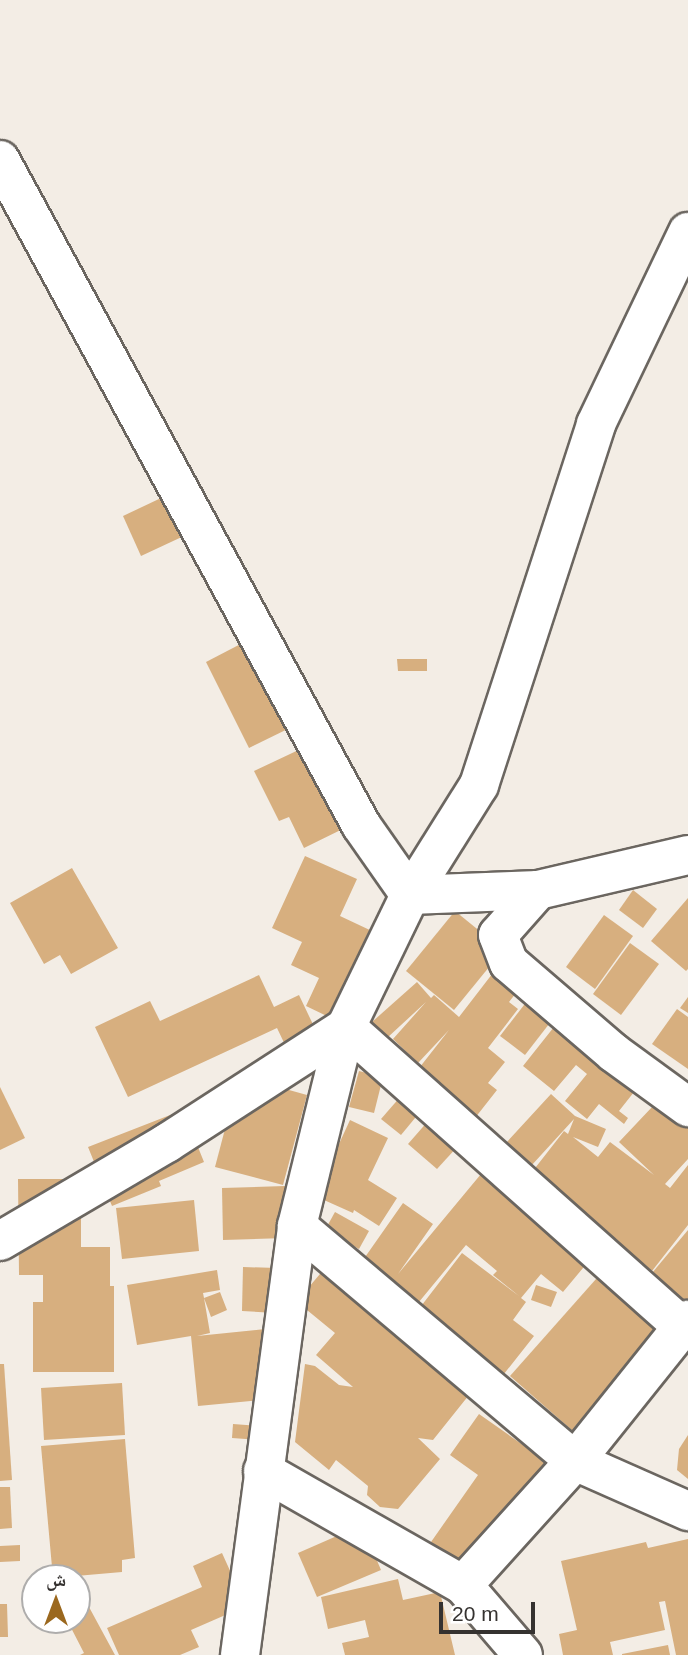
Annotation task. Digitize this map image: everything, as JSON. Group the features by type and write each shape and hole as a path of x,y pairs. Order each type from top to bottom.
{"street":[{"path":"0,160 361,825 410,895"},
{"path":"240,1655 297,1226 346,1027 410,895 479,785 596,424 688,232"},
{"path":"410,895 538,890 688,855"},
{"path":"538,890 498,935 509,963 614,1053 688,1107"},
{"path":"0,1241 167,1143 346,1027"},
{"path":"346,1027 685,1323 575,1461 463,1585"},
{"path":"297,1226 575,1461 688,1511"},
{"path":"263,1471 463,1585 523,1655"}],"building":[{"path":"197,481 216,521 141,556 123,516"},
{"path":"260,634 304,721 249,748 206,662"},
{"path":"397,659 427,659 427,671 398,671"},
{"path":"324,738 363,819 304,848 289,817 279,821 254,771"},
{"path":"305,856 357,879 340,916 374,932 333,1019 306,1006 319,978 291,965 302,942 272,928"},
{"path":"72,868 118,948 71,974 60,955 44,964 10,903"},
{"path":"633,890 657,909 643,928 619,910"},
{"path":"688,898 688,969 686,971 651,941"},
{"path":"455,911 503,950 454,1010 406,971"},
{"path":"604,915 633,936 595,989 566,967"},
{"path":"630,943 659,964 621,1015 593,994"},
{"path":"506,956 530,975 509,1002 518,1009 488,1048 505,1062 488,1083 497,1090 475,1118 416,1072 449,1030 418,1063 393,1039 426,1002 387,1038 372,1022 417,982 431,998 434,995 459,1017"},
{"path":"259,975 274,1007 299,995 319,1037 288,1051 277,1028 128,1097 95,1027 150,1001 160,1021"},
{"path":"538,987 563,1006 525,1055 500,1036"},
{"path":"688,997 688,1013 680,1008"},
{"path":"569,1008 649,1073 619,1111 628,1118 624,1124 599,1104 587,1119 565,1101 587,1074 576,1065 554,1091 523,1066"},
{"path":"677,1009 688,1017 688,1069 652,1044"},
{"path":"359,1071 383,1077 374,1113 349,1107"},
{"path":"239,1076 307,1095 283,1185 215,1167"},
{"path":"0,1087 25,1138 0,1150"},
{"path":"670,1088 688,1104 688,1159 665,1184 670,1188 688,1165 688,1225 652,1271 588,1221 591,1217 532,1172 564,1131 568,1134 574,1119 531,1166 506,1143 551,1094 575,1116 606,1129 598,1147 573,1137 598,1157 610,1142 654,1175 619,1142"},
{"path":"401,1096 420,1112 401,1135 381,1119"},
{"path":"183,1110 204,1162 159,1181 161,1186 112,1206 88,1147"},
{"path":"350,1120 388,1138 368,1180 397,1198 379,1226 354,1210 353,1213 315,1196"},
{"path":"429,1120 458,1146 437,1169 408,1144"},
{"path":"486,1168 593,1256 563,1292 541,1274 521,1298 526,1302 513,1320 534,1336 500,1379 415,1314 462,1253 519,1296 493,1275 497,1271 466,1245 414,1308 387,1287 392,1281 363,1260 403,1203 433,1224 398,1274"},
{"path":"18,1179 81,1179 81,1247 110,1247 110,1286 114,1286 114,1372 33,1372 33,1302 43,1302 43,1275 19,1275"},
{"path":"285,1186 286,1238 223,1240 222,1188"},
{"path":"194,1200 199,1251 122,1259 116,1208"},
{"path":"335,1212 369,1231 359,1249 325,1230"},
{"path":"688,1230 688,1313 647,1279"},
{"path":"243,1267 277,1268 275,1313 242,1311"},
{"path":"325,1268 473,1390 433,1440 418,1438 440,1459 398,1509 380,1507 367,1495 368,1486 336,1460 329,1470 295,1442 305,1364 315,1366 339,1385 353,1387 316,1355 335,1333 307,1310 309,1287"},
{"path":"217,1270 220,1290 203,1293 210,1333 197,1336 265,1329 272,1399 198,1406 191,1336 137,1345 127,1285"},
{"path":"604,1270 674,1336 582,1439 510,1376"},
{"path":"536,1285 557,1292 551,1307 531,1300"},
{"path":"220,1292 227,1310 211,1317 204,1298"},
{"path":"0,1364 4,1364 12,1480 0,1481"},
{"path":"122,1383 125,1435 44,1440 41,1388"},
{"path":"479,1414 557,1469 470,1570 431,1542 478,1475 450,1455"},
{"path":"233,1424 261,1426 260,1440 232,1438"},
{"path":"688,1435 688,1479 677,1470 679,1449"},
{"path":"125,1439 135,1558 122,1560 122,1572 91,1575 91,1564 52,1564 41,1446"},
{"path":"0,1487 10,1487 12,1528 0,1529"},
{"path":"362,1525 381,1570 317,1597 298,1553"},
{"path":"688,1539 688,1655 676,1655 665,1601 659,1602 665,1630 610,1642 613,1655 563,1655 559,1634 577,1630 561,1561 646,1542 648,1548"},
{"path":"20,1545 20,1561 0,1562 0,1546"},
{"path":"222,1553 246,1606 191,1630 199,1647 180,1655 119,1655 107,1628 202,1587 193,1566"},
{"path":"398,1579 403,1600 440,1592 455,1655 345,1655 342,1643 369,1637 365,1620 328,1629 321,1597"},
{"path":"0,1604 7,1604 8,1637 0,1637"},
{"path":"91,1611 115,1655 80,1655 84,1653 74,1634 91,1634"},
{"path":"668,1645 670,1655 622,1655 622,1654"}]}
